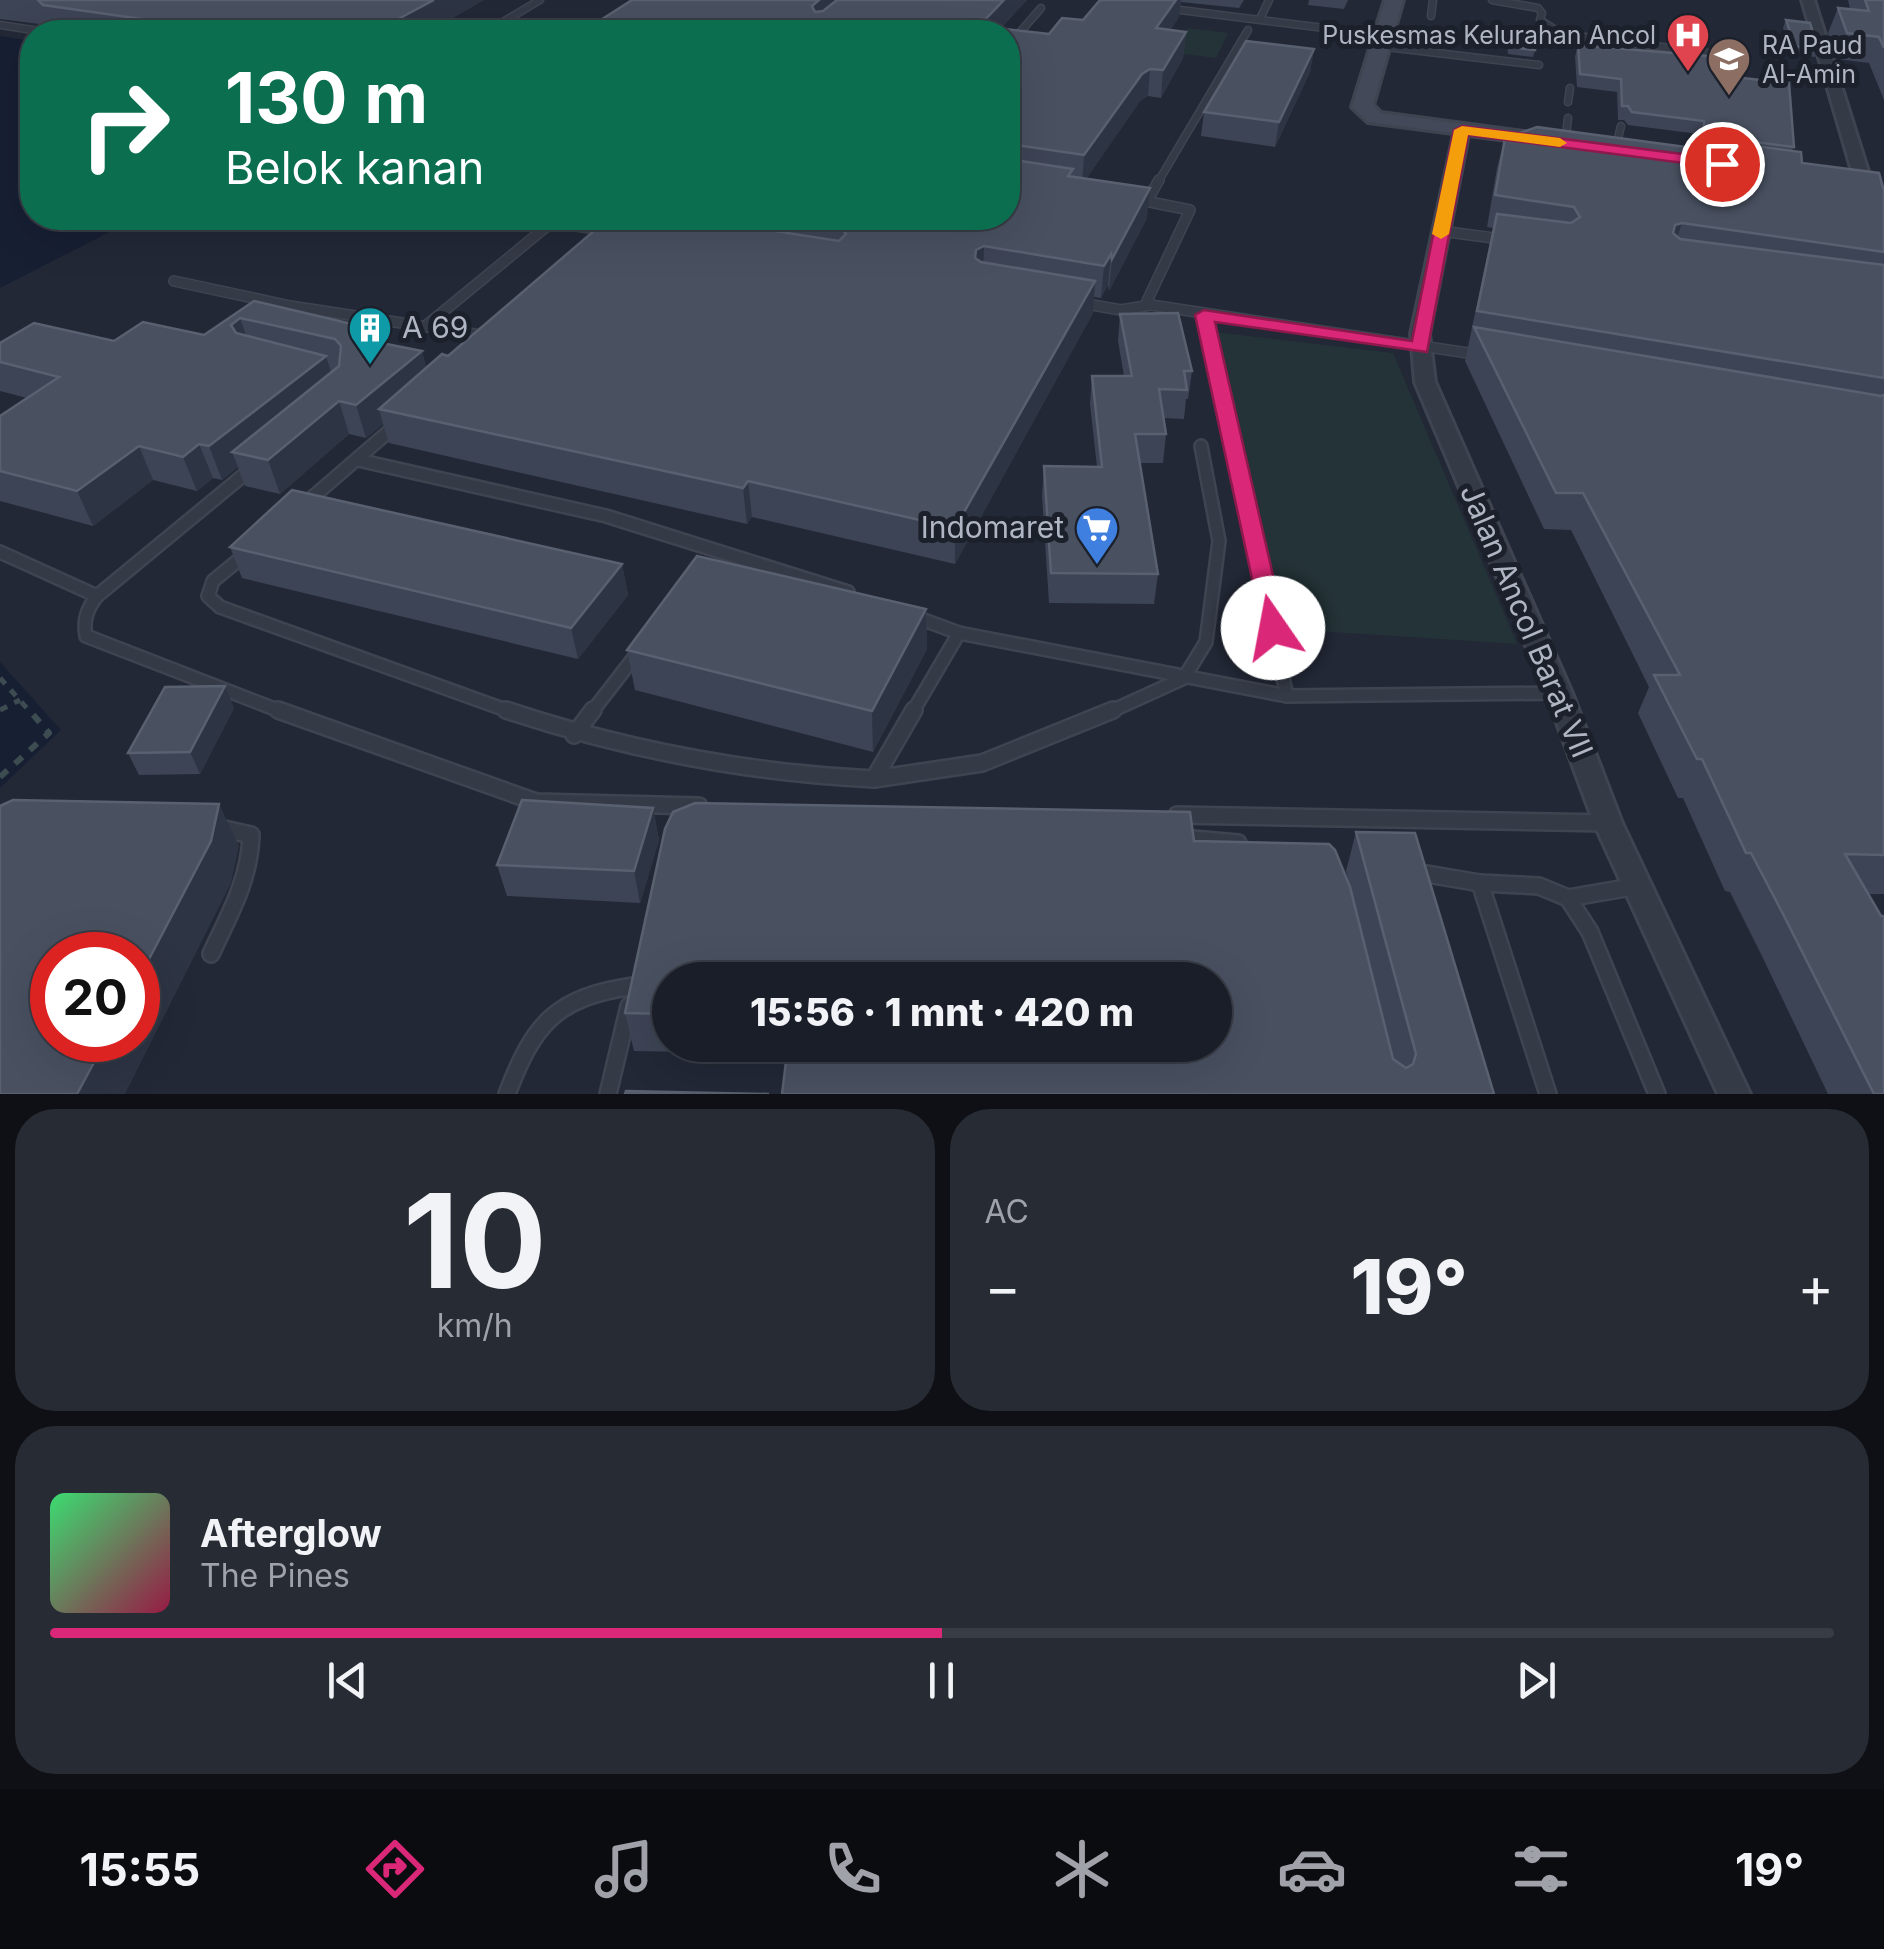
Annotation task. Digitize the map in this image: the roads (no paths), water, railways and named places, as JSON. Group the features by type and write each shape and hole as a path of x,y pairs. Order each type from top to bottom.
{"street":[{"path":"1394,0 1379,40 1362,107 1365,113 1374,118 1599,148"},
{"path":"1808,0 1864,181"},
{"name":"Jalan Ancol Barat VII","path":"1462,130 1420,348 1426,382 1560,694 1608,823 1734,1094"}],"lane":[{"path":"526,0 539,1"},
{"path":"1260,19 1270,0"},
{"path":"1432,16 1433,0"},
{"path":"1492,0 1538,8 1542,13 1540,20 1562,34 1739,57"},
{"path":"507,20 539,1"},
{"path":"1156,7 1260,19 1540,65"},
{"path":"1020,32 1041,8"},
{"path":"1147,201 1248,30"},
{"path":"1568,102 1570,88"},
{"path":"1568,118 1599,148 1615,140 1621,126"},
{"path":"1130,198 1190,210 1147,301 1150,304"},
{"path":"428,324 542,230"},
{"path":"604,241 618,232 607,230"},
{"path":"1441,231 1504,239"},
{"path":"174,281 290,306 428,324 492,337"},
{"path":"1069,301 1121,310 1150,304 1500,358"},
{"path":"1204,315 1288,696"},
{"path":"478,350 506,325"},
{"path":"300,508 398,423"},
{"path":"257,545 213,581 208,596 220,607 574,735 800,779 874,780 982,763 1074,728 1184,678 1206,642 1218,540 1201,446"},
{"path":"267,456 97,596 87,608 83,622 86,636 316,725 536,802 706,807"},
{"path":"358,460 441,474 549,501 764,562 870,600"},
{"path":"705,565 716,550"},
{"path":"0,552 97,596"},
{"path":"906,614 959,633 1288,696 1560,694"},
{"path":"874,780 959,633"},
{"path":"574,735 646,642"},
{"path":"1153,815 1608,823"},
{"path":"209,825 251,835 252,853 248,874 211,954"},
{"path":"1166,838 1258,844"},
{"path":"1427,874 1480,883 1539,886 1568,898 1636,886"},
{"path":"1480,883 1548,1094"},
{"path":"1568,898 1590,932 1657,1094"},
{"path":"608,1094 638,968"},
{"path":"507,1094 522,1054 551,1012 593,990 634,986"}],"water":[{"path":"0,36 20,39 20,230 114,230 0,288"},
{"path":"0,662 61,730 0,788"}],"place":[{"name":"Puskesmas Kelurahan Ancol","path":"1688,73"},
{"name":"RA Paud Al-Amin","path":"1729,97"},
{"name":"A 69","path":"370,366"},
{"name":"Indomaret","path":"1097,566"}]}
